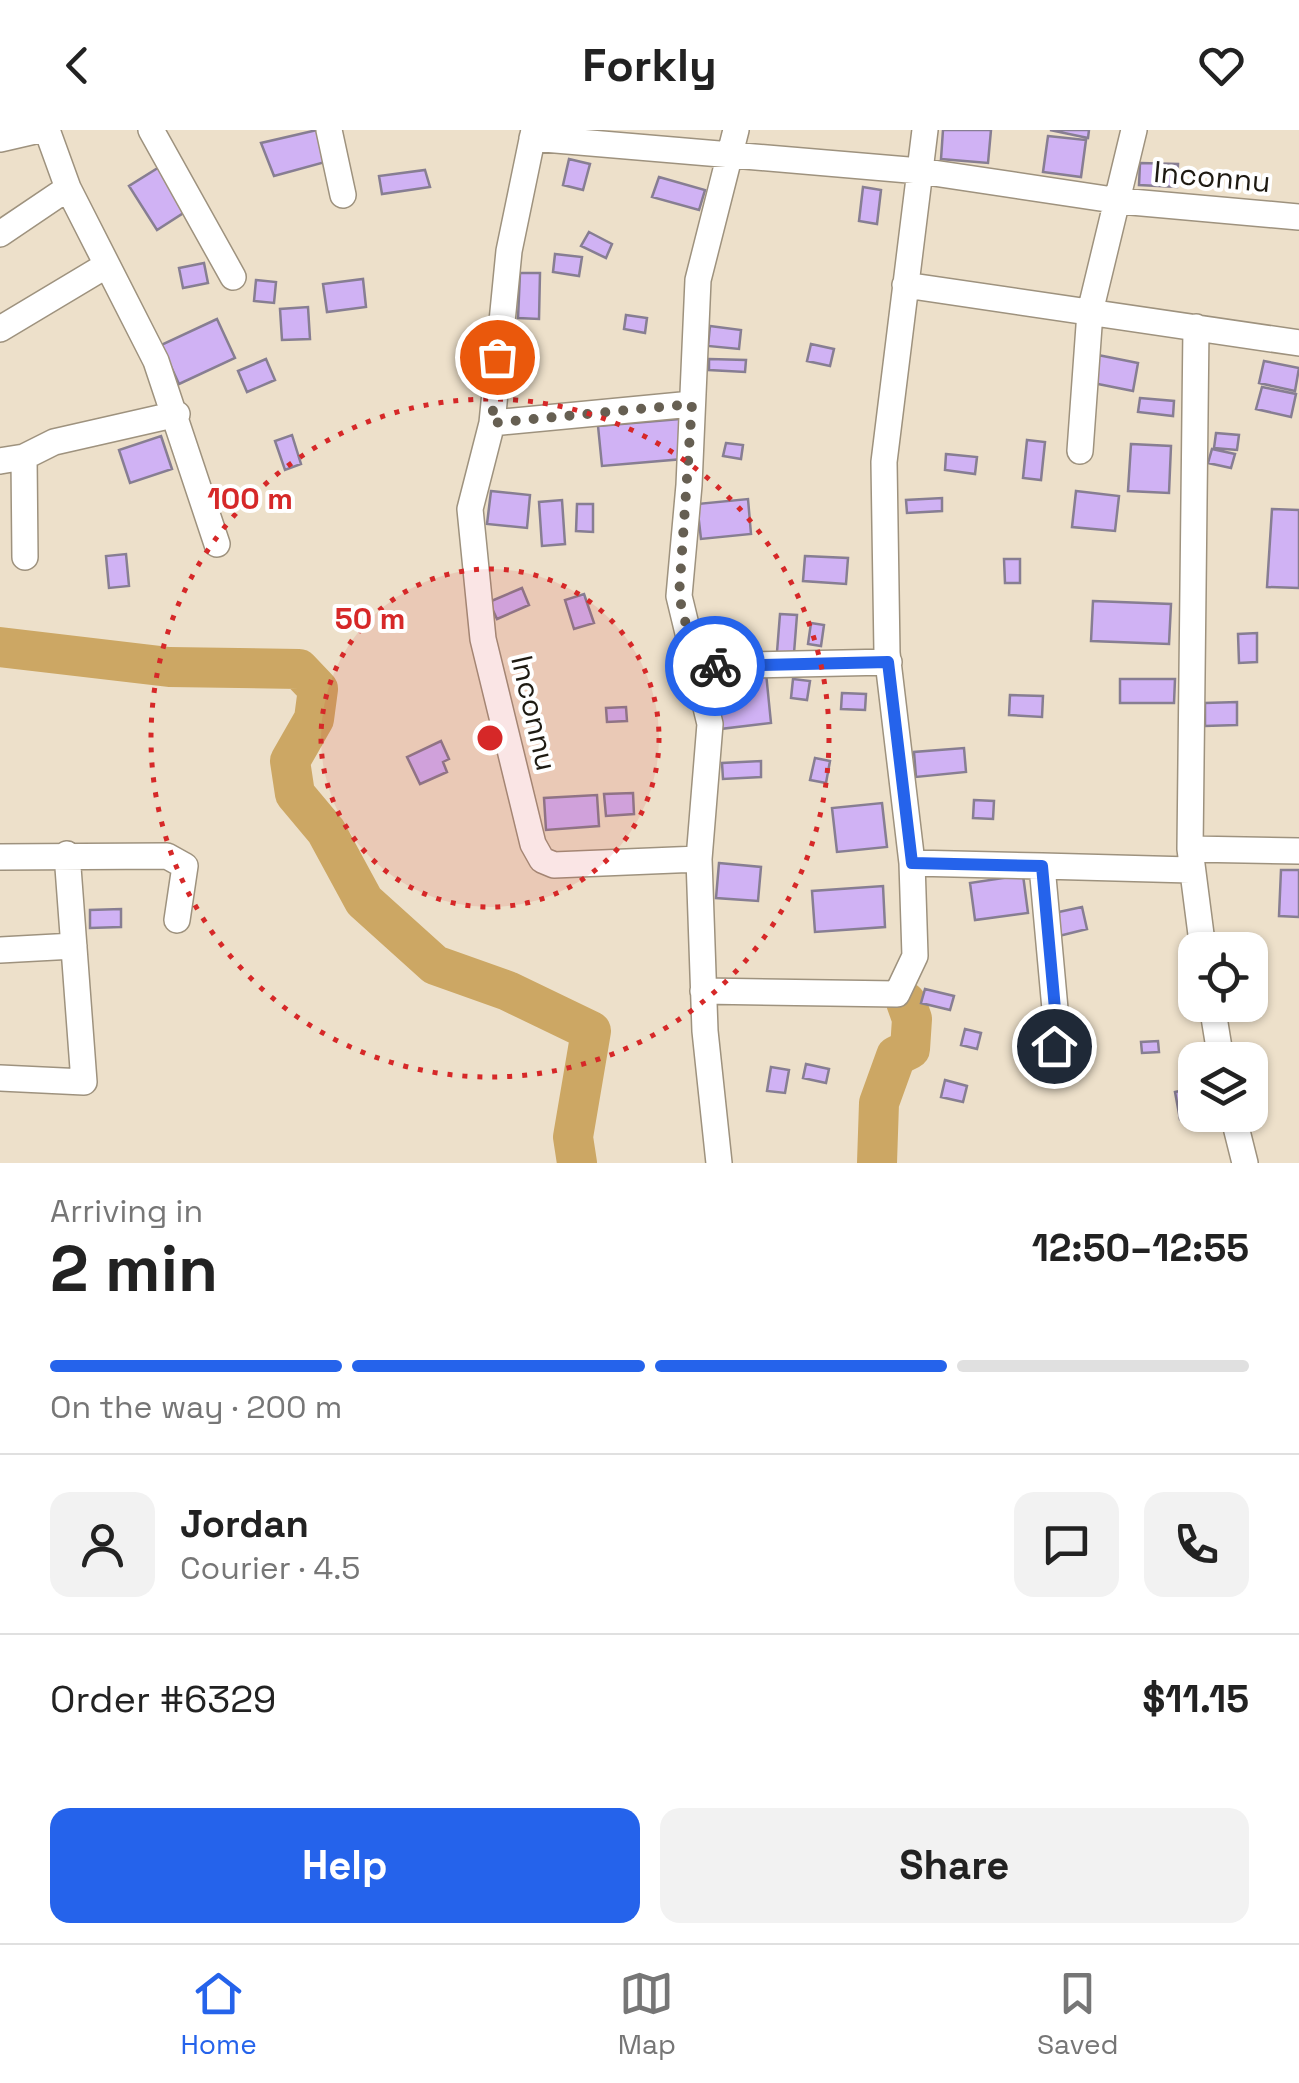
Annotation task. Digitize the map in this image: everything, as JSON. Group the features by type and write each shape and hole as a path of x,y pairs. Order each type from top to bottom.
{"street":[{"path":"0,139 39,130"},
{"path":"47,130 68,188 156,361 177,414 217,544"},
{"path":"151,130 233,277"},
{"path":"329,130 343,195"},
{"path":"703,990 897,994 915,956 912,863 888,662 884,462 925,130"},
{"name":"Inconnu","path":"1080,451 1090,312 1120,202 1134,130"},
{"name":"Inconnu","path":"699,858 554,865 537,854 496,703 474,573 470,509 492,423 509,250 533,134 734,142 1120,202 1299,217"},
{"path":"719,1163 703,990 699,858 710,724 679,596 698,280 734,142"},
{"path":"0,234 68,188"},
{"path":"0,329 107,265"},
{"path":"905,284 1299,343"},
{"path":"1196,328 1190,860 1200,932"},
{"path":"492,423 692,404"},
{"path":"25,557 12,458 54,442 177,414"},
{"path":"696,666 888,662"},
{"path":"912,863 1042,866 1299,851"},
{"path":"0,1078 84,1082 67,854"},
{"path":"0,857 167,856 185,866 177,920"},
{"path":"1042,866 1056,1020 1052,1073"},
{"path":"0,950 74,946"},
{"path":"1238,1132 1244,1163"}],"building":[{"path":"317,130 329,161 274,176 261,143"},
{"path":"943,130 991,130 988,163 941,159"},
{"path":"1050,130 1089,130 1088,138"},
{"path":"1048,136 1086,140 1081,177 1043,172"},
{"path":"569,159 590,164 583,190 563,185"},
{"path":"1140,163 1178,164 1177,187 1139,185"},
{"path":"161,166 188,210 157,230 129,186"},
{"path":"425,170 430,187 382,194 379,176"},
{"path":"659,177 705,190 699,210 652,197"},
{"path":"863,187 881,190 877,224 859,221"},
{"path":"589,232 612,244 606,258 581,246"},
{"path":"555,254 582,257 579,276 553,272"},
{"path":"204,263 208,283 183,288 179,268"},
{"path":"520,273 540,273 539,319 518,318"},
{"path":"363,279 366,307 327,312 323,284"},
{"path":"256,280 276,282 274,303 254,301"},
{"path":"308,307 310,339 282,340 280,309"},
{"path":"626,315 647,318 645,333 624,329"},
{"path":"217,319 235,358 179,384 161,345"},
{"path":"710,326 741,330 739,349 708,346"},
{"path":"811,344 834,349 830,366 807,361"},
{"path":"1098,355 1138,363 1133,391 1093,383"},
{"path":"266,359 275,380 247,392 238,371"},
{"path":"709,359 746,360 745,372 709,370"},
{"path":"1264,361 1299,368 1295,391 1259,383"},
{"path":"1262,387 1296,394 1291,417 1256,409"},
{"path":"1140,398 1174,401 1173,416 1138,412"},
{"path":"680,419 683,459 602,466 598,426"},
{"path":"1216,433 1239,435 1237,450 1214,448"},
{"path":"292,435 301,464 285,470 275,441"},
{"path":"161,436 172,469 130,483 119,450"},
{"path":"1027,440 1045,442 1041,480 1023,478"},
{"path":"726,443 743,445 741,459 723,456"},
{"path":"1131,444 1171,446 1169,493 1128,491"},
{"path":"1212,449 1235,454 1231,468 1208,463"},
{"path":"946,454 977,457 975,474 945,470"},
{"path":"491,491 530,495 527,528 487,524"},
{"path":"1076,491 1119,496 1115,531 1072,527"},
{"path":"942,498 942,511 907,513 906,500"},
{"path":"748,499 751,534 701,539 697,504"},
{"path":"562,500 565,544 542,546 539,502"},
{"path":"577,504 593,504 593,532 576,531"},
{"path":"1272,509 1299,510 1299,588 1267,587"},
{"path":"126,554 129,586 109,588 106,556"},
{"path":"805,556 848,558 846,584 803,581"},
{"path":"1004,559 1020,559 1020,583 1005,583"},
{"path":"522,588 529,605 497,619 489,602"},
{"path":"584,594 594,623 574,629 565,600"},
{"path":"1093,601 1171,604 1169,644 1091,641"},
{"path":"780,614 797,615 794,653 777,652"},
{"path":"811,623 824,625 821,646 808,644"},
{"path":"1257,633 1257,662 1239,663 1238,634"},
{"path":"766,673 771,723 720,729 715,678"},
{"path":"793,679 810,681 807,700 791,698"},
{"path":"1120,679 1175,679 1174,703 1120,703"},
{"path":"842,693 866,694 865,710 841,709"},
{"path":"1010,695 1043,696 1042,717 1009,715"},
{"path":"1237,702 1237,725 1205,726 1205,703"},
{"path":"626,707 627,721 607,722 606,708"},
{"path":"441,741 449,759 443,762 447,772 420,784 407,757"},
{"path":"964,748 966,772 916,777 914,752"},
{"path":"815,758 830,761 826,783 810,780"},
{"path":"761,761 761,777 723,779 722,763"},
{"path":"633,793 634,814 606,816 604,794"},
{"path":"597,795 599,826 546,830 544,798"},
{"path":"974,800 994,801 993,819 973,818"},
{"path":"882,803 887,847 837,852 832,808"},
{"path":"719,863 761,867 758,901 716,898"},
{"path":"1281,870 1299,870 1299,917 1279,916"},
{"path":"1023,875 1028,913 975,920 970,883"},
{"path":"883,886 885,927 815,932 812,891"},
{"path":"1082,907 1087,929 1059,936 1054,913"},
{"path":"121,909 121,927 90,928 90,910"},
{"path":"925,989 954,996 950,1010 921,1003"},
{"path":"965,1029 981,1033 977,1049 961,1045"},
{"path":"1158,1041 1159,1052 1142,1053 1141,1042"},
{"path":"806,1064 829,1069 826,1083 803,1078"},
{"path":"771,1067 789,1070 785,1093 767,1091"},
{"path":"945,1080 967,1086 963,1102 941,1097"}],"waterway":[{"path":"0,647 169,667 299,669 318,689 314,719 290,761 295,794 326,831 364,901 435,965 508,991 591,1031 573,1137 577,1163"},
{"path":"877,1163 879,1103 896,1056 910,1049 912,1019 906,1002"}],"way so far":[{"path":"497,357 492,423 692,404 679,596 696,666 715,666"}],"route":[{"path":"715,666 888,662 912,863 1042,866 1056,1020 1054,1046"}]}
